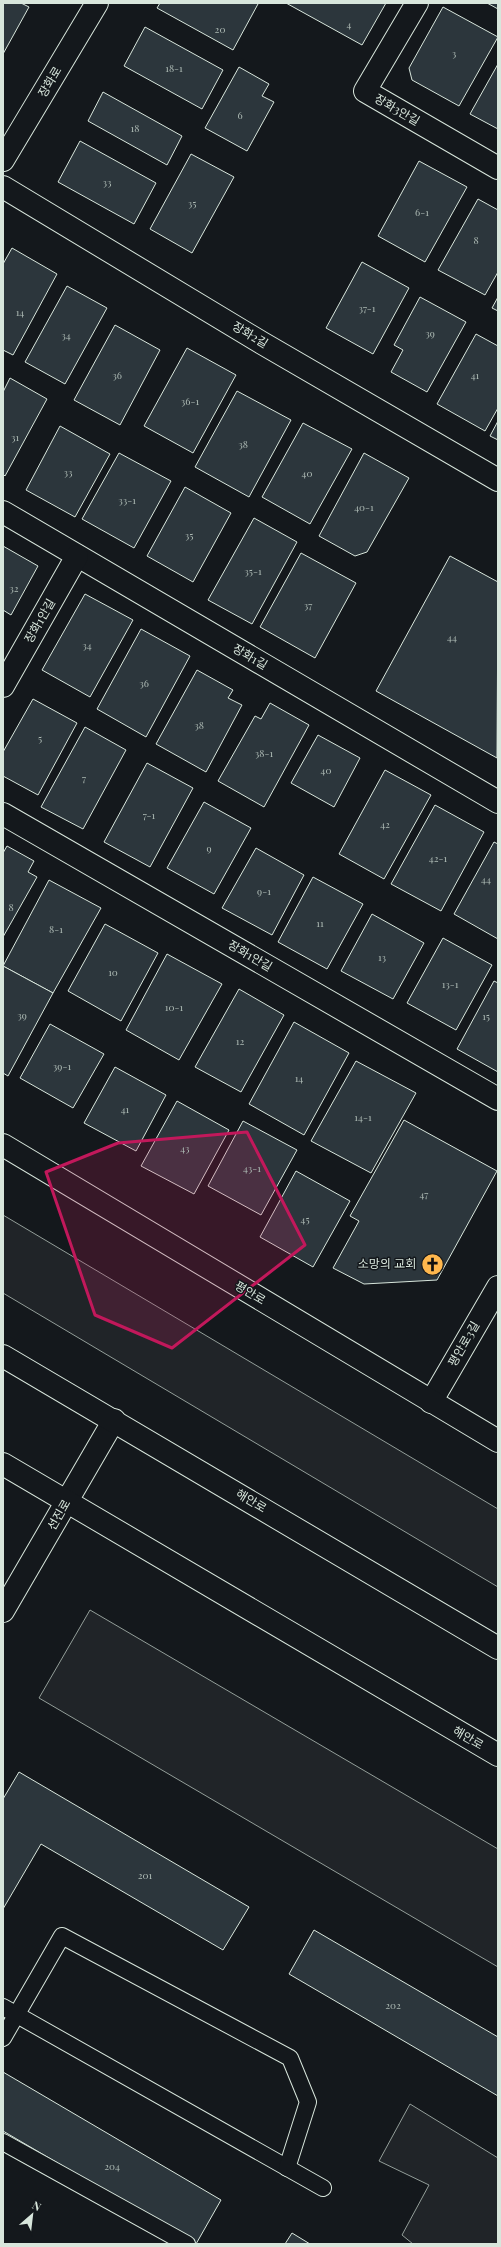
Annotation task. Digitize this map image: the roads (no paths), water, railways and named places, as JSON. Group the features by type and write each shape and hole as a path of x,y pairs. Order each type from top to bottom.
{"street":[{"name":"장화로","path":"3,160 97,3"},
{"name":"장화3안길","path":"418,3 365,91 498,168"},
{"name":"장화2길","path":"3,188 262,343 498,480"},
{"name":"장화1길","path":"3,512 498,802"},
{"name":"장화1안길","path":"3,686 77,556"},
{"name":"장화1안길","path":"3,814 498,1098"},
{"name":"평안로","path":"3,1144 431,1402 498,1440"},
{"name":"평안로3길","path":"431,1402 498,1286"},
{"name":"해안로","path":"3,1356 114,1420 498,1648"},
{"name":"선진로","path":"3,1611 114,1420"},
{"name":"해안로","path":"3,1464 498,1755"}],"lane":[{"path":"3,2038 9,2011 62,1936 290,2058 308,2102 287,2168"},
{"path":"9,2011 323,2188"},
{"path":"3,2142 187,2244"}],"place":[{"name":"소망의 교회","path":"432,1264"}]}
